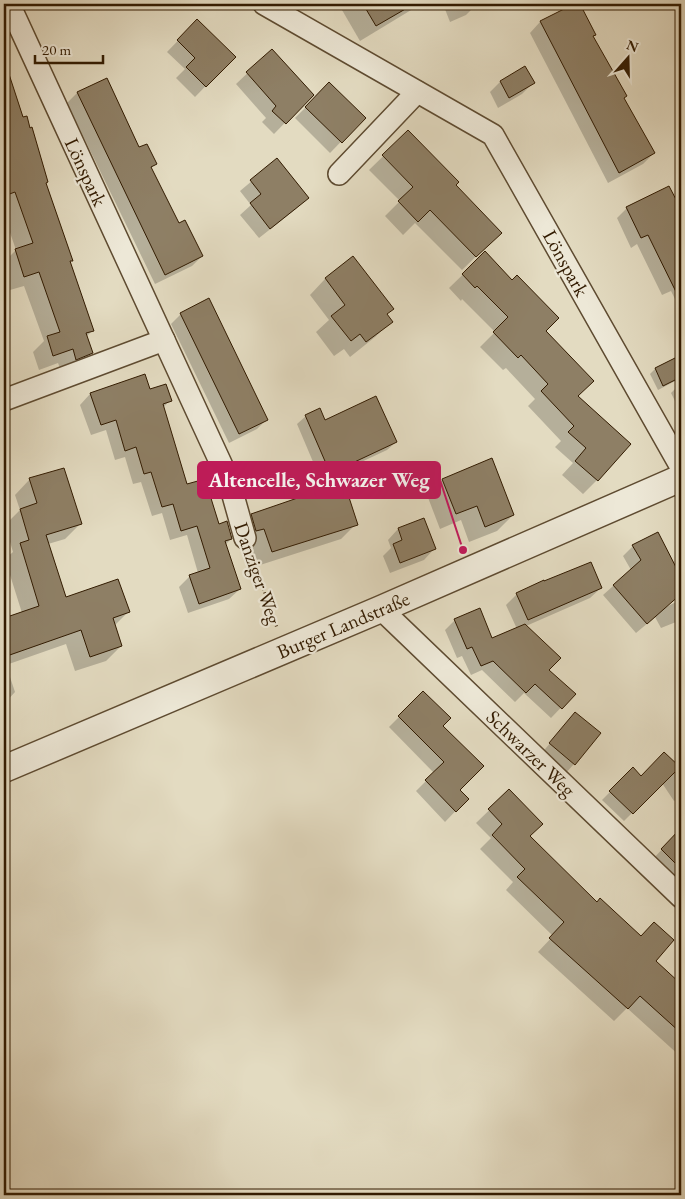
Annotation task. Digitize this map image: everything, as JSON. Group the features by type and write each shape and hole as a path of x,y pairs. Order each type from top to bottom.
{"street":[{"name":"Lönspark","path":"9,4 229,481"},
{"name":"Lönspark","path":"269,5 493,135 681,467"},
{"path":"339,174 417,92"},
{"path":"4,400 164,340"},
{"name":"Burger Landstraße","path":"4,769 382,609 681,478"},
{"name":"Danziger Weg","path":"229,481 245,538"},
{"name":"Schwarzer Weg","path":"382,609 681,897"}],"path":[{"name":"Danziger Weg","path":"245,538 278,631"}],"building":[{"path":"363,4 414,4 376,26"},
{"path":"574,4 580,4 596,35 593,36 627,96 624,98 655,153 619,173 540,21"},
{"path":"197,19 236,57 206,87 186,67 195,58 177,40"},
{"path":"272,49 314,95 286,124 272,111 276,106 246,72"},
{"path":"525,66 535,83 509,98 500,81"},
{"path":"7,68 23,117 27,116 30,128 32,127 48,182 46,183 73,261 70,261 94,331 86,333 93,353 76,360 73,349 53,356 47,336 60,332 39,272 24,277 15,249 33,243 15,192 4,196 4,69"},
{"path":"107,78 139,147 147,144 157,164 151,167 179,223 185,220 203,256 165,275 77,92"},
{"path":"329,82 366,118 342,143 305,107"},
{"path":"408,130 459,182 456,185 502,233 476,257 430,210 418,222 398,201 413,187 382,155"},
{"path":"277,158 309,198 270,229 250,203 261,194 250,180"},
{"path":"669,186 681,209 681,302 648,235 641,238 626,207"},
{"path":"485,251 512,280 517,275 559,318 546,331 594,381 578,396 631,444 598,481 575,461 586,448 568,432 574,426 541,391 548,384 521,355 518,358 493,332 508,317 462,274"},
{"path":"353,256 394,309 387,314 393,322 366,342 360,334 351,341 331,316 345,305 325,278"},
{"path":"209,298 268,420 239,434 180,313"},
{"path":"681,355 681,377 663,386 655,368"},
{"path":"145,374 150,389 166,384 172,401 163,404 187,484 205,479 219,524 227,521 232,539 225,541 241,589 199,604 189,575 210,568 197,526 181,531 173,504 162,507 151,472 144,474 136,447 125,451 116,420 101,425 90,393"},
{"path":"376,396 397,442 346,466 347,469 331,475 305,415 320,408 325,420"},
{"path":"492,458 514,515 485,527 477,506 456,514 442,479"},
{"path":"64,468 82,524 46,535 66,597 118,579 130,612 113,618 122,646 90,657 81,630 4,657 4,618 39,606 20,543 29,540 20,509 37,503 29,478"},
{"path":"344,482 358,525 272,552 264,529 256,531 251,514"},
{"path":"424,518 436,549 400,563 393,544 402,540 398,528"},
{"path":"658,532 681,577 681,594 647,624 613,585 641,560 632,545"},
{"path":"591,562 602,588 528,620 516,593"},
{"path":"480,608 492,638 525,624 561,658 549,670 576,694 562,709 535,684 526,693 493,661 481,666 472,647 467,649 454,619"},
{"path":"423,691 451,718 443,726 484,766 460,790 469,799 456,812 425,780 444,762 398,716"},
{"path":"575,712 601,733 575,765 549,743"},
{"path":"664,752 680,767 633,814 609,791 633,767 641,776"},
{"path":"509,789 543,824 530,836 597,902 600,898 641,936 654,922 674,940 656,961 681,984 681,1033 640,996 628,1009 549,938 564,922 517,877 525,869 492,835 502,824 488,809"},
{"path":"681,828 681,869 661,849"}],"place":[{"name":"Altencelle, Schwazer Weg","path":"463,550"}]}
